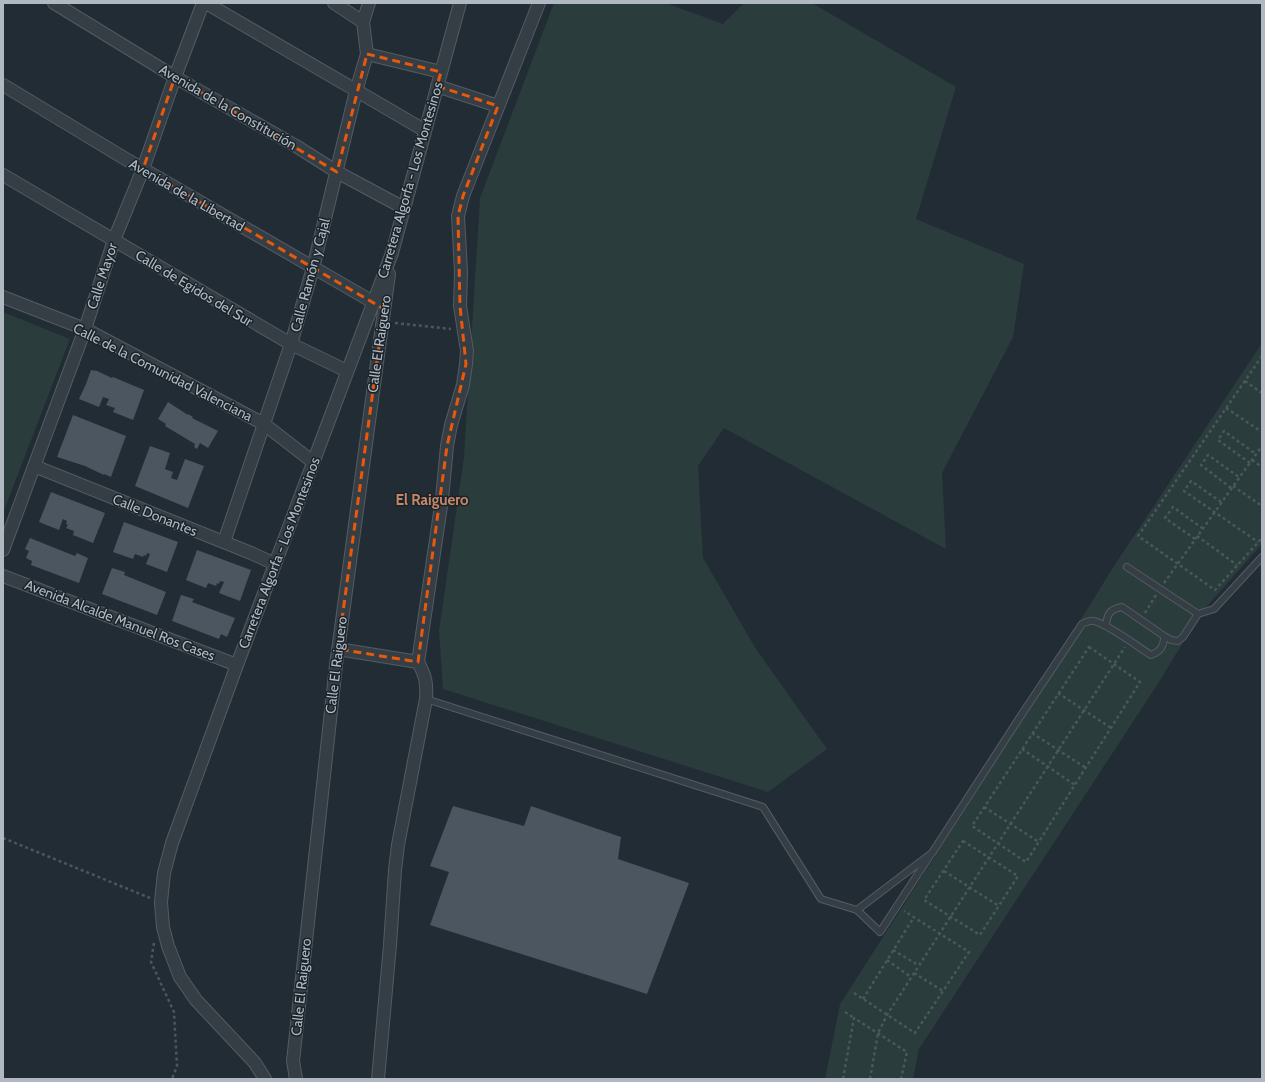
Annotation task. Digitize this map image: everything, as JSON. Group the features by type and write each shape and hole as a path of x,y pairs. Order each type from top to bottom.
{"street":[{"name":"Avenida de la Constitución","path":"54,3 175,76 296,146 337,172 404,208"},
{"name":"Calle Mayor","path":"3,550 85,329 114,240 143,169 175,76 205,3"},
{"path":"205,3 424,130"},
{"path":"334,3 363,22"},
{"name":"Calle Ramón y Cajal","path":"224,542 291,344 313,268 356,91 367,54 363,22 369,3"},
{"name":"Carretera Algorfa - Los Montesinos","path":"265,1079 255,1063 196,1000 180,977 168,946 163,927 161,902 164,874 172,844 237,665 392,253 424,130 460,3"},
{"path":"378,1079 390,945 394,870 426,700 427,684 423,671 418,662 442,499 447,446 463,385 466,364 467,351 460,306 461,272 458,216 463,196 538,3"},
{"path":"367,54 441,72"},
{"name":"Avenida de la Libertad","path":"3,85 143,169 373,302"},
{"path":"437,86 498,106"},
{"name":"Calle de Egidos del Sur","path":"3,175 291,344 347,371"},
{"name":"Calle El Raiguero","path":"296,1079 293,1061 338,649 392,253"},
{"name":"Calle de la Comunidad Valenciana","path":"3,297 85,329 264,424 313,462"},
{"name":"Calle Donantes","path":"34,466 275,564"},
{"name":"Avenida Alcalde Manuel Ros Cases","path":"3,576 237,665"},
{"path":"338,649 418,662"}],"lane":[{"path":"1106,626 1109,613 1115,608 1122,607 1164,636 1171,640 1178,641 1198,614 1214,609 1262,557"},
{"path":"1127,567 1198,614"},
{"path":"426,700 763,807 821,900 857,910 880,932 1082,624 1093,621 1106,626 1151,656 1161,649 1164,642 1164,636"},
{"path":"857,910 932,853"}],"path":[{"path":"382,321 464,330"},
{"path":"1262,356 1138,536 1215,590 1262,538"},
{"path":"1245,381 1262,393"},
{"path":"1226,408 1262,432"},
{"path":"1256,454 1224,431 1218,440 1262,467"},
{"path":"1140,620 1202,528 1262,446"},
{"path":"1239,477 1208,455 1201,465 1262,506"},
{"path":"1221,502 1191,481 1184,490 1258,542"},
{"path":"1202,528 1173,507 1165,518 1237,565"},
{"path":"870,1079 878,1034 887,1015 1129,641"},
{"path":"1088,647 1114,664 1140,682 1026,862 972,826 1088,647"},
{"path":"1058,693 1111,728"},
{"path":"1032,733 1086,768"},
{"path":"1022,750 1075,785"},
{"path":"984,807 1039,842"},
{"path":"3,838 161,902"},
{"path":"963,841 988,858 1018,876 980,935 924,900 963,841"},
{"path":"944,871 998,906"},
{"path":"854,993 915,1033 969,952 897,906"},
{"path":"863,999 914,917"},
{"path":"155,937 151,962 174,1012 177,1066 172,1079"},
{"path":"894,950 918,965"},
{"path":"887,960 911,976"},
{"path":"914,973 943,991"},
{"path":"845,1012 907,1052 901,1079"},
{"path":"843,1079 854,1018"}],"highlighted area":[{"path":"367,54 441,72 437,86 498,106 463,196 458,216 460,306 466,364 447,446 418,662 338,649 384,309 143,169 175,77 337,172"}],"shaded area":[{"path":"554,3 666,3 723,24 744,3 812,3 956,87 916,219 1024,264 1013,337 942,473 946,549 724,428 698,466 703,558 756,649 827,749 768,792 443,689 439,631 464,457 480,198"},
{"path":"3,312 70,339 3,513"},
{"path":"1262,343 1262,544 1201,613 1159,682 919,1049 913,1079 825,1079 840,1004 1081,629 1080,621 1112,569"}],"building":[{"path":"91,370 97,371 112,378 113,377 144,390 133,420 113,412 115,408 106,405 109,399 103,397 99,407 79,399"},
{"path":"168,402 193,417 192,418 218,431 208,448 200,443 197,449 194,447 195,444 165,426 166,424 158,419"},
{"path":"73,415 126,436 111,477 85,466 57,457"},
{"path":"150,446 170,453 165,469 173,472 171,478 177,480 185,459 204,466 188,508 135,486"},
{"path":"51,492 105,513 93,543 73,535 74,531 66,528 68,525 66,524 67,521 63,519 59,530 39,522"},
{"path":"124,522 178,542 167,572 146,564 150,554 147,553 146,556 144,555 143,557 135,554 133,559 113,552"},
{"path":"30,538 75,556 77,553 88,558 79,583 31,565 32,561 26,558 29,551 25,549"},
{"path":"197,550 251,570 240,601 219,593 224,582 220,581 216,586 208,583 206,588 186,580"},
{"path":"112,568 125,572 124,575 166,592 157,615 102,594"},
{"path":"181,595 194,599 192,602 235,618 227,637 221,634 219,639 172,621"},
{"path":"453,806 524,826 531,806 621,837 618,859 689,883 647,994 430,925 449,872 430,866"}],"district":[{"name":"El Raiguero","path":"432,500"}]}
